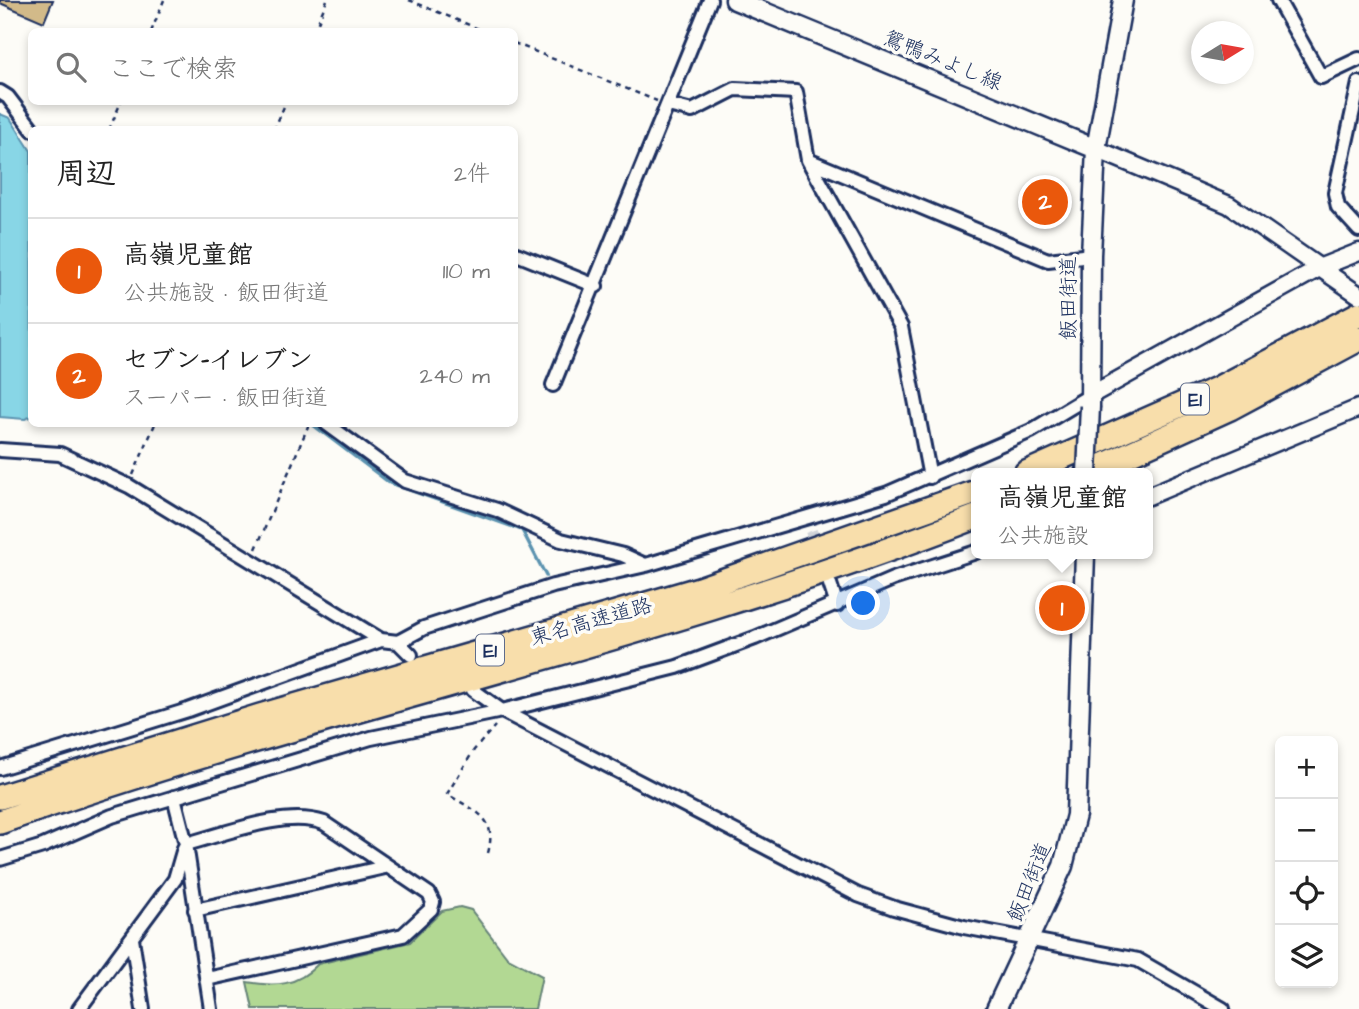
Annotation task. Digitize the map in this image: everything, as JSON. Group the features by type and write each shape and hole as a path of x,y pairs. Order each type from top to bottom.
{"highway":[{"name":"E1","path":"1037,468 1219,388 1359,314"},
{"name":"E1","path":"1098,468 1230,408 1359,340"},
{"name":"東名高速道路","path":"0,797 260,716 699,589 971,494"},
{"name":"東名高速道路","path":"0,821 176,763 706,612 971,519"}],"main road":[{"name":"鴛鴨みよし線","path":"735,0 1096,149"},
{"name":"飯田街道","path":"1087,468 1096,149 1123,0"},
{"name":"飯田街道","path":"996,1009 1063,866 1076,814 1085,559"}],"street":[{"path":"552,385 596,286 710,0"},
{"path":"1278,0 1321,77 1359,59"},
{"path":"1359,83 1335,193 1338,207 1359,230"},
{"path":"668,106 692,111 735,89 796,92 808,160 901,327 930,477"},
{"path":"0,92 8,97 30,126"},
{"path":"1096,149 1229,205 1359,295"},
{"path":"808,160 1048,260 1091,255"},
{"path":"0,450 60,454 129,486 381,640 398,642 424,628 553,586 809,525 930,477 1031,431 1321,267 1359,252"},
{"path":"518,255 596,286"},
{"path":"1153,494 1359,408"},
{"path":"331,427 405,481 497,510 561,540 623,555 646,565"},
{"path":"0,859 43,846 112,816 371,738 502,711 677,667 893,579 971,554"},
{"path":"830,584 837,604"},
{"path":"0,768 188,710 381,640"},
{"path":"398,642 411,655"},
{"path":"473,690 502,711 858,895 940,921 1138,960 1223,1009"},
{"path":"174,797 186,844 211,1009"},
{"path":"186,844 278,821 309,818 324,823 385,867 429,894 433,902 431,909 403,935 206,979"},
{"path":"81,1008 176,879 186,844"},
{"path":"195,910 385,867"},
{"path":"132,939 143,1009"}],"path":[{"path":"153,28 164,0"},
{"path":"316,28 327,0"},
{"path":"408,0 476,28"},
{"path":"518,45 668,106"},
{"path":"111,126 120,105"},
{"path":"276,126 285,105"},
{"path":"129,486 154,427"},
{"path":"250,562 308,427"},
{"path":"488,853 492,840 489,824 483,817 447,794 474,750 499,721 502,711"}],"green space":[{"path":"460,907 471,910 508,958 542,976 535,1009 253,1009 247,982 286,983 302,977 318,964 410,942 442,911"}],"water":[{"path":"0,114 10,118 28,146 28,418 0,417"}],"building":[{"path":"0,0 53,0 44,22 0,3"}],"waterway":[{"path":"316,427 390,483 522,530 546,576"}],"tunnel":[{"path":"811,531 828,576"}],"place":[{"name":"セブン-イレブン","path":"1045,202"},
{"name":"高嶺児童館","path":"1062,608"}]}
